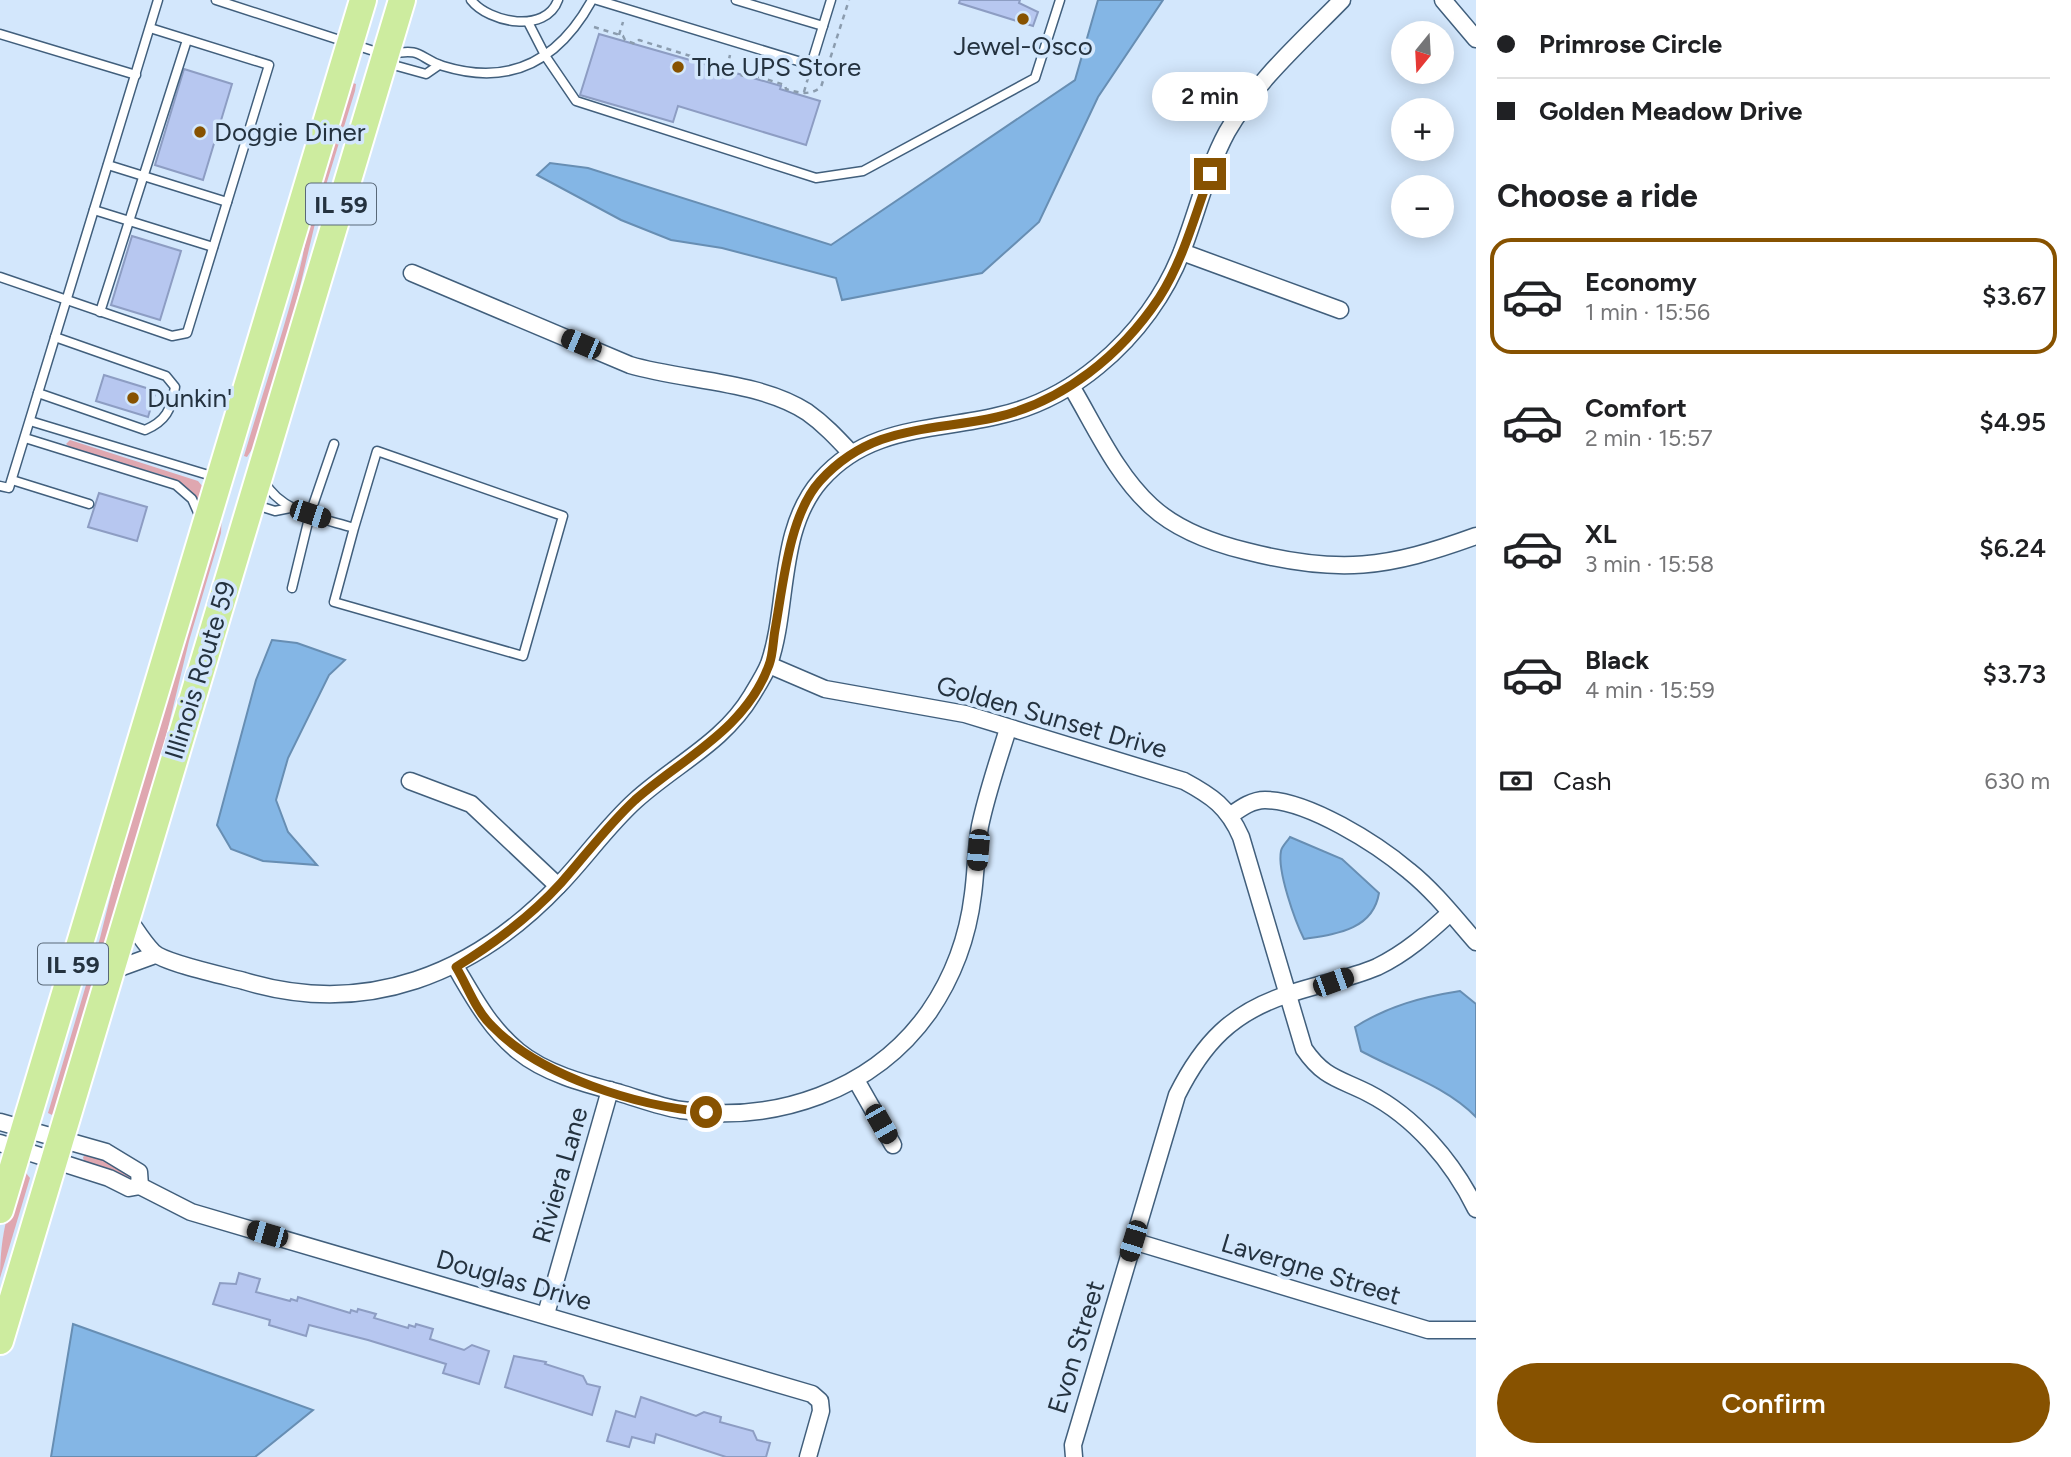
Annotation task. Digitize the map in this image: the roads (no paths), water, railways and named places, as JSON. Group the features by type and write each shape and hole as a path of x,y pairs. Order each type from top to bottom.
{"main road":[{"name":"Illinois Route 59","path":"0,1210 11,1136 204,527 363,0"},
{"name":"Illinois Route 59","path":"0,1341 402,0"},
{"path":"218,478 250,503"}],"street":[{"path":"111,971 155,955 266,988 324,995 397,986 456,967 513,929 558,886 633,802 722,735 749,700 769,665 788,555 800,518 818,482 851,453 884,436 997,417 1034,406 1071,386 1129,337 1160,297 1182,252 1226,133 1252,95 1280,62 1342,0"},
{"path":"1443,0 1476,39"},
{"path":"1182,252 1340,310"},
{"path":"412,273 630,365 779,399 806,411 830,430 851,453"},
{"path":"1071,386 1125,477 1151,506 1178,526 1219,544 1284,561 1327,568 1376,564 1424,554 1476,536"},
{"name":"Golden Sunset Drive","path":"769,665 825,689 934,706 1184,780 1214,797 1231,816 1289,994 1304,1049 1316,1067 1334,1080 1369,1094 1408,1121 1437,1148 1466,1189 1476,1209"},
{"path":"456,967 489,1024 520,1052 554,1072 680,1110 733,1114 772,1111 814,1099 856,1080 896,1049 929,1012 951,972 965,937 980,828 1008,729"},
{"path":"410,781 471,804 558,886"},
{"path":"1231,816 1244,806 1265,800 1323,817 1372,843 1411,873 1476,942"},
{"name":"Evon Street","path":"1074,1457 1073,1445 1177,1095 1195,1060 1223,1028 1251,1008 1376,967 1415,946 1450,913"},
{"path":"127,916 155,955"},
{"path":"856,1080 893,1145"},
{"name":"Riviera Lane","path":"546,1314 610,1090"},
{"name":"Douglas Drive","path":"11,1136 57,1149 125,1160 138,1172 140,1186"},
{"name":"Douglas Drive","path":"57,1149 129,1188 140,1186 191,1212 812,1394 820,1401 821,1411 808,1457"},
{"name":"Lavergne Street","path":"1133,1241 1428,1330 1476,1330"}],"lane":[{"path":"0,486 9,488 12,480 158,0"},
{"path":"216,0 386,55 397,66 426,74 439,65"},
{"path":"471,0 485,13 528,22 542,20 555,8 558,0"},
{"path":"386,55 408,51 428,57 439,65 497,73 522,68 546,57 578,26 595,0 811,65 831,0"},
{"path":"736,0 823,26"},
{"path":"528,22 546,57 576,102 816,178 863,171 1035,78 1060,0"},
{"path":"0,277 67,297 100,312 172,336 187,333 269,65 150,28"},
{"path":"0,34 136,75"},
{"path":"100,312 187,40"},
{"path":"108,165 227,201"},
{"path":"94,210 214,247"},
{"path":"38,393 145,430 160,423 171,410 175,387 166,376 55,337"},
{"path":"30,421 218,478"},
{"path":"25,438 176,485 192,499 204,527"},
{"path":"292,588 310,514 334,444"},
{"path":"377,451 563,516 523,656 334,602 354,528 377,451"},
{"path":"260,469 273,495 290,508 354,528"},
{"path":"12,480 89,504"},
{"path":"250,503 275,511 290,508"}],"water":[{"path":"1098,0 1163,0 1098,97 1039,222 982,273 842,300 836,278 722,248 671,240 621,220 537,175 550,163 588,168 831,245 1075,80"},
{"path":"272,640 297,643 345,660 329,675 288,758 276,800 288,832 317,865 263,861 231,849 217,825 256,680"},
{"path":"1290,837 1342,859 1379,893 1369,915 1351,928 1304,939 1284,883 1280,860 1283,846"},
{"path":"1460,991 1476,1004 1476,1117 1450,1096 1361,1051 1355,1027 1406,1003"},
{"path":"73,1324 313,1410 255,1457 51,1457"}],"place":[{"name":"Jewel-Osco","path":"1023,19"},
{"name":"The UPS Store","path":"678,67"},
{"name":"Doggie Diner","path":"200,132"},
{"name":"Dunkin'","path":"133,398"}]}
